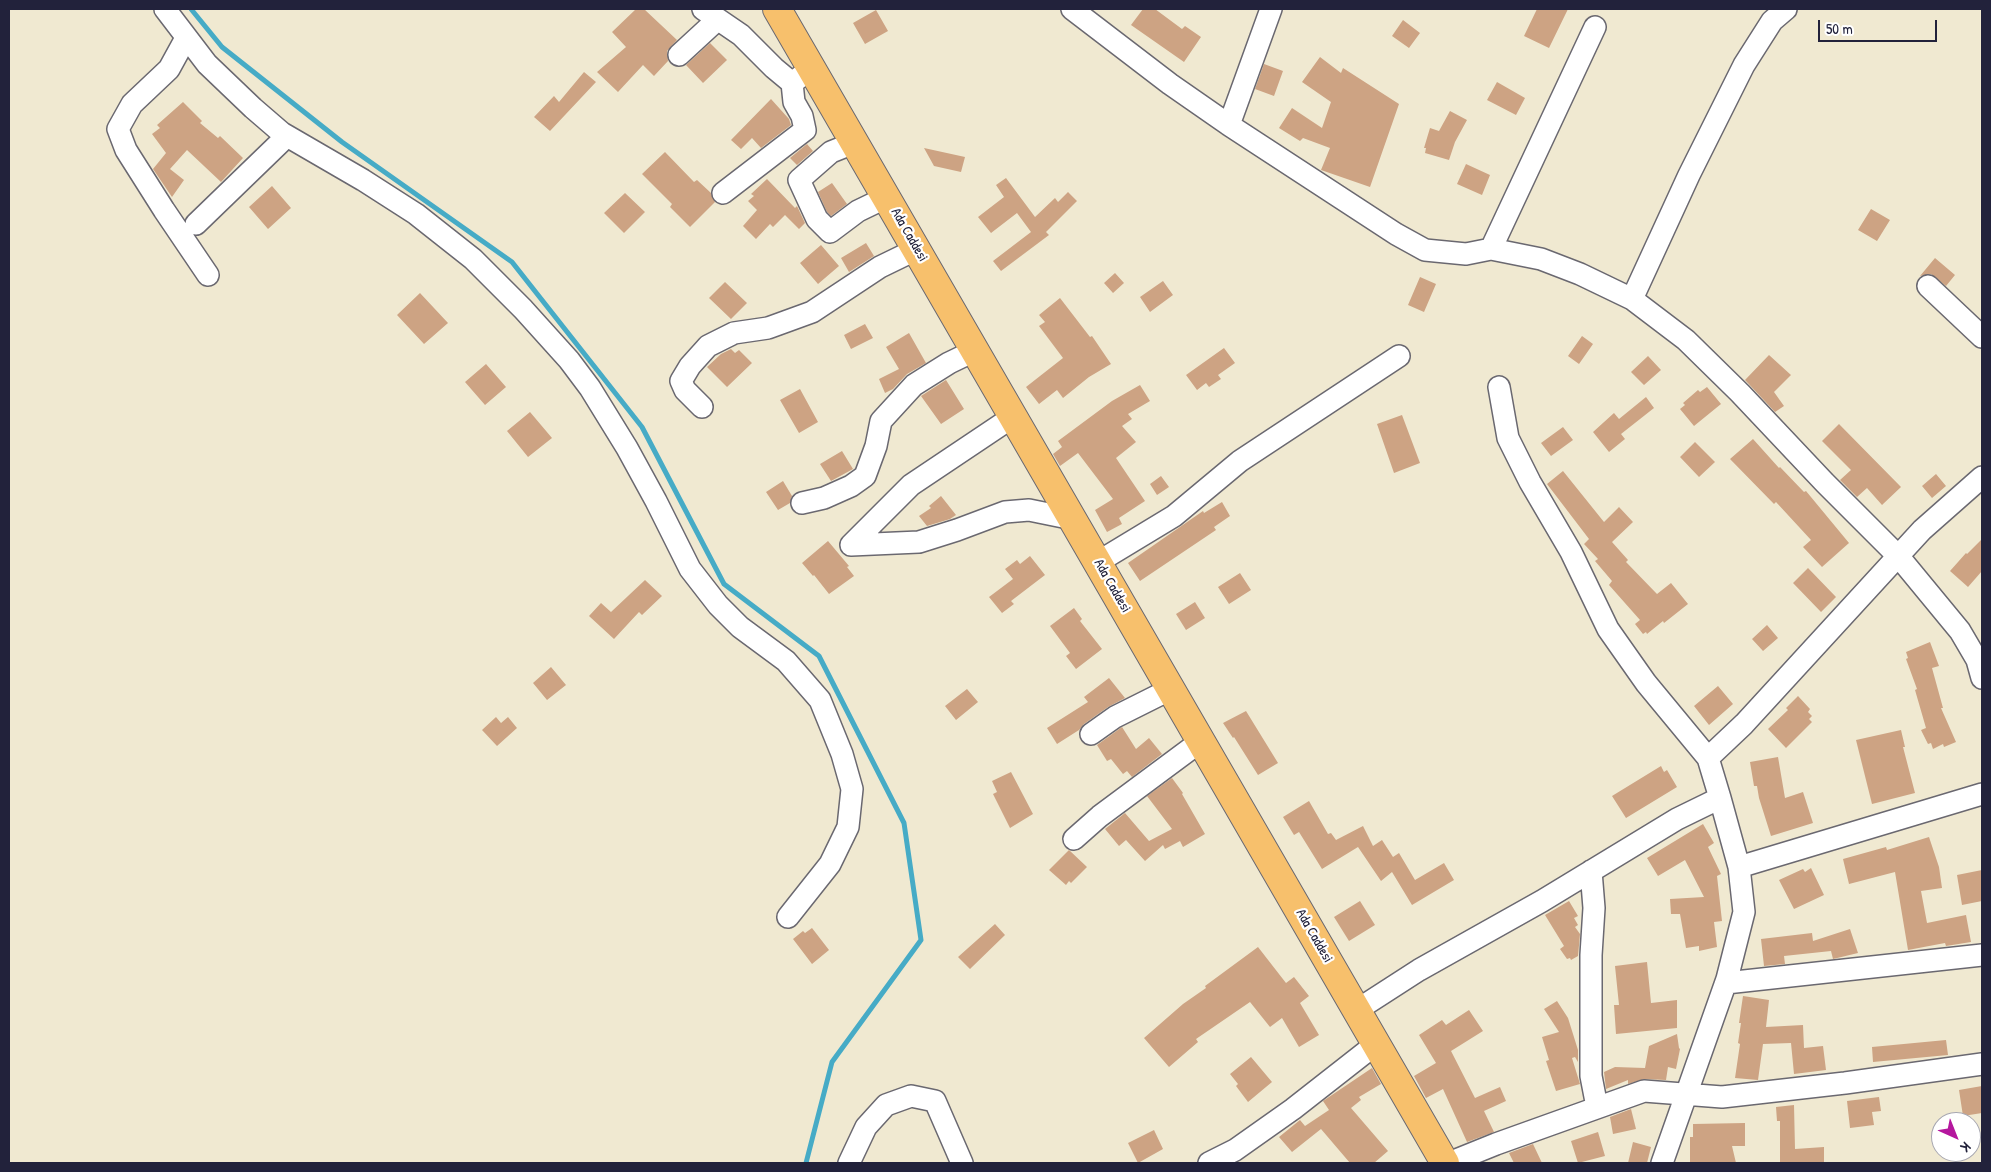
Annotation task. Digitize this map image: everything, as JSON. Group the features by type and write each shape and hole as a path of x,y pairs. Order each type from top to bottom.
{"main road":[{"name":"Ada Caddesi","path":"777,9 802,76 856,142 1376,1044 1447,1163"}],"street":[{"path":"165,9 207,64 246,102 287,136 363,180 416,214 473,259 523,308 569,360 590,388 652,493 690,569 718,605 740,627 786,661 820,700 842,754 852,789 848,828 830,864 788,917"},
{"path":"1072,9 1170,84 1396,234 1425,250 1466,254 1490,249 1541,259 1580,274 1632,299 1693,347 1899,557 1960,631 1977,660 1982,678"},
{"path":"1229,124 1271,9"},
{"path":"1632,299 1689,175 1744,65 1772,21 1786,9"},
{"path":"679,56 710,14 741,35 774,68 802,76 794,102 802,116 805,130 723,193"},
{"path":"1490,249 1595,28"},
{"path":"186,38 169,69 132,104 118,128 126,150 208,275"},
{"path":"196,224 287,136"},
{"path":"856,142 831,152 799,180 817,219 830,232 858,212 887,197"},
{"path":"702,407 685,390 682,381 690,366 708,346 734,333 768,328 812,312 880,267 917,249"},
{"path":"1928,286 1982,337"},
{"path":"802,503 824,498 852,486 865,476 876,446 882,421 914,385 949,363 976,350"},
{"path":"1098,562 1174,516 1240,461 1399,356"},
{"path":"1499,387 1508,438 1530,482 1571,552 1608,629 1646,683 1708,758 1739,867 1744,912 1726,983 1662,1163"},
{"path":"1014,416 911,486 851,545 918,542 1005,512 1029,510 1073,519"},
{"path":"1708,758 1744,724 1922,530 1982,477"},
{"path":"1091,734 1116,717 1171,689"},
{"path":"1074,839 1100,816 1201,741"},
{"path":"1739,867 1982,794"},
{"path":"1357,1010 1419,970 1542,901 1677,819 1720,798"},
{"path":"1591,871 1594,908 1590,955 1591,1076 1597,1107"},
{"path":"1726,983 1982,955"},
{"path":"1209,1163 1241,1156 1293,1109 1376,1044"},
{"path":"1447,1163 1644,1091 1722,1097 1845,1083 1982,1064"},
{"path":"849,1163 866,1127 886,1105 911,1096 935,1101 962,1163"}],"building":[{"path":"636,9 644,9 677,40 667,51 668,61 654,76 643,65 618,92 597,72 626,47 612,32"},
{"path":"1143,9 1155,9 1182,29 1185,26 1201,37 1184,62 1131,25"},
{"path":"1537,9 1568,9 1549,48 1524,36"},
{"path":"876,10 888,31 865,44 853,23"},
{"path":"1403,20 1420,33 1409,48 1392,36"},
{"path":"710,43 727,60 703,83 686,65"},
{"path":"1320,57 1341,73 1343,68 1399,104 1370,187 1321,170 1330,148 1303,138 1300,141 1279,128 1292,108 1322,128 1331,102 1302,82"},
{"path":"1264,64 1283,71 1274,96 1255,89"},
{"path":"584,72 596,82 550,131 534,117 554,96 559,102"},
{"path":"1497,82 1525,98 1516,115 1487,100"},
{"path":"771,99 789,119 791,125 761,148 752,138 741,149 731,140"},
{"path":"183,102 202,121 200,123 218,138 220,136 243,158 221,182 187,150 170,169 184,180 172,197 153,169 166,153 152,134 160,128 157,125"},
{"path":"1450,111 1467,120 1455,142 1449,160 1425,153 1426,148 1424,148 1430,128 1439,131"},
{"path":"807,144 813,151 797,165 790,158"},
{"path":"924,148 965,157 961,172 934,166"},
{"path":"665,152 694,182 697,180 711,193 715,202 690,227 670,207 672,204 642,174"},
{"path":"1466,164 1490,175 1482,195 1457,184"},
{"path":"1006,178 1035,217 1055,198 1058,202 1068,192 1077,201 1046,232 1049,235 1001,271 993,261 1031,232 1017,213 991,233 978,217 1004,197 996,185"},
{"path":"767,179 795,208 797,206 805,223 799,229 785,215 773,227 770,224 756,239 743,226 757,210 748,201 754,196 751,194"},
{"path":"832,183 847,204 831,216 827,212 818,192"},
{"path":"272,186 291,208 268,229 249,207"},
{"path":"625,193 645,212 624,233 604,213"},
{"path":"1871,209 1890,220 1877,241 1858,230"},
{"path":"866,243 874,256 849,272 841,258"},
{"path":"821,245 839,266 818,284 800,263"},
{"path":"1935,258 1955,275 1946,286 1931,274 1920,276"},
{"path":"1115,273 1124,283 1113,293 1104,283"},
{"path":"1420,277 1436,284 1424,312 1408,305"},
{"path":"1163,281 1173,295 1150,312 1140,297"},
{"path":"725,282 747,303 731,319 709,298"},
{"path":"420,293 448,323 424,344 397,315"},
{"path":"1060,298 1090,337 1092,336 1111,364 1089,377 1063,398 1057,390 1039,404 1026,387 1063,358 1039,326 1045,322 1039,315"},
{"path":"865,324 873,338 851,349 844,335"},
{"path":"909,333 926,363 907,374 893,389 885,393 879,379 899,369 886,347"},
{"path":"1582,336 1593,344 1579,364 1568,356"},
{"path":"1224,348 1235,363 1218,375 1221,379 1209,387 1206,383 1197,390 1186,375"},
{"path":"731,349 735,353 739,350 752,363 727,387 707,367 721,354"},
{"path":"1769,355 1791,375 1774,392 1784,406 1775,412 1745,380"},
{"path":"1648,356 1661,370 1644,385 1631,372"},
{"path":"486,364 506,387 485,405 465,382"},
{"path":"946,380 964,409 941,424 921,396"},
{"path":"1140,385 1150,401 1128,414 1132,419 1122,426 1136,442 1116,458 1145,501 1119,518 1122,524 1107,532 1095,510 1113,499 1078,453 1060,466 1053,454 1062,447 1058,441 1112,401"},
{"path":"1707,387 1721,404 1694,426 1680,409 1685,405 1683,403 1698,390 1700,392"},
{"path":"800,389 818,422 799,433 780,400"},
{"path":"1646,397 1654,408 1621,434 1625,439 1609,452 1593,432 1614,413 1619,419"},
{"path":"530,412 552,438 528,457 507,431"},
{"path":"1402,415 1420,463 1394,473 1377,424"},
{"path":"1839,424 1901,487 1882,505 1867,488 1857,497 1840,480 1851,470 1822,441"},
{"path":"1563,427 1573,440 1551,456 1541,443"},
{"path":"1753,439 1779,468 1804,492 1806,491 1849,543 1822,567 1803,547 1811,540 1776,502 1774,504 1730,459"},
{"path":"1695,442 1715,462 1699,477 1680,457"},
{"path":"842,451 853,469 831,481 820,464"},
{"path":"1563,471 1604,522 1619,507 1633,522 1612,542 1628,560 1626,562 1657,594 1671,583 1688,604 1647,634 1646,632 1643,634 1635,624 1640,620 1609,585 1612,581 1595,561 1598,559 1584,544 1589,539 1547,484"},
{"path":"1936,474 1946,486 1932,498 1922,486"},
{"path":"1161,476 1169,487 1157,495 1150,484"},
{"path":"783,481 792,496 790,503 778,510 766,492"},
{"path":"941,496 956,515 950,519 927,526 919,516 931,508 929,506"},
{"path":"1222,502 1230,516 1214,527 1216,530 1140,581 1128,563 1203,511 1204,513"},
{"path":"1982,539 1982,571 1968,587 1950,571"},
{"path":"828,541 849,566 847,567 854,576 829,594 802,563"},
{"path":"1030,556 1045,575 1011,601 1014,604 1002,613 989,597 1013,579 1005,569 1017,560 1020,564"},
{"path":"1808,568 1836,597 1821,612 1793,583"},
{"path":"1240,573 1251,590 1229,604 1218,587"},
{"path":"645,580 662,596 642,615 639,612 614,639 589,616 601,603 611,612"},
{"path":"1195,602 1205,618 1186,630 1176,614"},
{"path":"1074,608 1082,619 1080,621 1102,649 1076,669 1066,656 1070,653 1050,626"},
{"path":"1767,625 1778,638 1763,651 1752,639"},
{"path":"1930,642 1939,666 1932,668 1943,708 1941,708 1956,742 1944,747 1943,744 1933,749 1931,743 1928,744 1921,730 1926,728 1915,690 1917,689 1906,659 1908,658 1906,652"},
{"path":"551,667 566,685 547,700 533,683"},
{"path":"1109,678 1125,698 1108,707 1084,724 1079,730 1057,744 1047,728 1088,702 1084,697"},
{"path":"1718,686 1733,704 1709,725 1694,706"},
{"path":"967,689 978,702 956,720 945,706"},
{"path":"1798,696 1810,709 1808,712 1812,716 1809,719 1812,722 1786,748 1768,729 1788,710 1786,708"},
{"path":"1246,711 1278,763 1258,775 1223,723"},
{"path":"496,717 501,723 508,717 517,728 497,746 482,730"},
{"path":"1122,727 1136,749 1149,738 1162,754 1132,777 1127,771 1123,774 1111,759 1107,761 1097,745"},
{"path":"1901,730 1905,747 1903,747 1915,793 1872,804 1856,740"},
{"path":"1778,757 1785,798 1803,792 1813,823 1771,836 1757,786 1754,786 1750,762"},
{"path":"1661,766 1664,772 1667,770 1677,787 1626,818 1612,796"},
{"path":"1011,772 1033,814 1010,828 993,794 997,792 992,781"},
{"path":"1172,778 1183,793 1205,834 1183,847 1180,841 1165,849 1163,845 1145,861 1126,840 1119,846 1105,829 1125,813 1149,841 1172,829 1147,796"},
{"path":"1309,801 1328,834 1331,833 1336,840 1363,826 1373,846 1382,840 1393,857 1399,853 1415,880 1444,863 1454,880 1412,905 1392,872 1381,881 1358,847 1322,869 1299,832 1294,835 1283,817"},
{"path":"1703,824 1714,843 1708,847 1721,874 1717,876 1722,921 1714,922 1717,947 1699,951 1699,946 1686,948 1680,914 1671,914 1670,899 1704,897 1685,860 1658,876 1647,858"},
{"path":"1929,837 1939,867 1942,888 1921,891 1927,923 1966,915 1971,942 1946,946 1945,943 1908,950 1895,872 1849,884 1843,859 1886,847 1887,850"},
{"path":"1069,850 1087,867 1071,883 1069,881 1066,885 1049,870"},
{"path":"1811,868 1824,895 1794,909 1779,880 1803,869 1805,872"},
{"path":"1982,870 1982,901 1962,905 1957,875"},
{"path":"1360,901 1375,925 1349,941 1334,917"},
{"path":"1569,901 1578,916 1574,918 1578,925 1575,927 1580,934 1578,956 1571,960 1570,958 1567,959 1560,949 1564,946 1545,915"},
{"path":"995,924 1005,935 970,969 958,957"},
{"path":"812,928 829,950 812,964 793,939 803,931 805,933"},
{"path":"1850,929 1858,953 1833,959 1831,951 1784,956 1785,964 1764,966 1761,939 1812,933 1813,941"},
{"path":"1258,947 1286,983 1294,977 1309,996 1300,1003 1319,1035 1299,1047 1282,1018 1270,1027 1250,1002 1196,1039 1198,1042 1169,1067 1144,1038 1183,1004 1206,988 1205,986"},
{"path":"1647,962 1651,1003 1677,1000 1677,1028 1616,1034 1614,1005 1619,1005 1615,966"},
{"path":"1743,996 1769,1000 1766,1027 1803,1025 1804,1048 1823,1046 1826,1070 1794,1074 1791,1043 1763,1044 1758,1080 1735,1078 1740,1044 1738,1043 1741,1023 1739,1023"},
{"path":"1557,1001 1568,1018 1578,1050 1578,1062 1575,1057 1572,1058 1580,1084 1556,1091 1546,1061 1549,1060 1542,1037 1559,1032 1544,1009"},
{"path":"1469,1010 1483,1031 1451,1051 1475,1098 1500,1087 1506,1101 1484,1111 1494,1132 1467,1142 1443,1089 1426,1098 1414,1076 1436,1063 1419,1035 1442,1020 1446,1025"},
{"path":"1677,1034 1680,1049 1676,1069 1668,1067 1666,1080 1645,1079 1628,1084 1628,1080 1606,1089 1604,1072 1615,1067 1645,1068 1649,1046"},
{"path":"1946,1040 1948,1055 1873,1062 1872,1047"},
{"path":"1251,1057 1272,1082 1248,1102 1230,1074"},
{"path":"1372,1068 1381,1084 1359,1097 1361,1100 1351,1108 1388,1151 1374,1163 1350,1163 1321,1129 1292,1152 1279,1137 1300,1120 1305,1126 1329,1110 1323,1101"},
{"path":"1982,1086 1982,1113 1962,1112 1959,1090"},
{"path":"1879,1097 1881,1111 1872,1112 1874,1125 1850,1128 1847,1101"},
{"path":"1794,1105 1795,1149 1824,1147 1824,1163 1780,1163 1780,1121 1777,1121 1776,1107"},
{"path":"1631,1109 1636,1129 1613,1134 1610,1117"},
{"path":"1745,1123 1745,1146 1732,1146 1736,1163 1690,1163 1690,1137 1693,1137 1693,1124"},
{"path":"1154,1130 1163,1149 1138,1163 1128,1143"},
{"path":"1598,1132 1605,1156 1578,1163 1571,1141"},
{"path":"1633,1142 1651,1147 1647,1163 1628,1163"},
{"path":"1533,1144 1542,1163 1514,1163 1509,1153"}],"waterway":[{"path":"191,9 222,47 342,142 512,262 642,427 724,584 819,656 904,823 921,940 832,1062 806,1163"}]}
